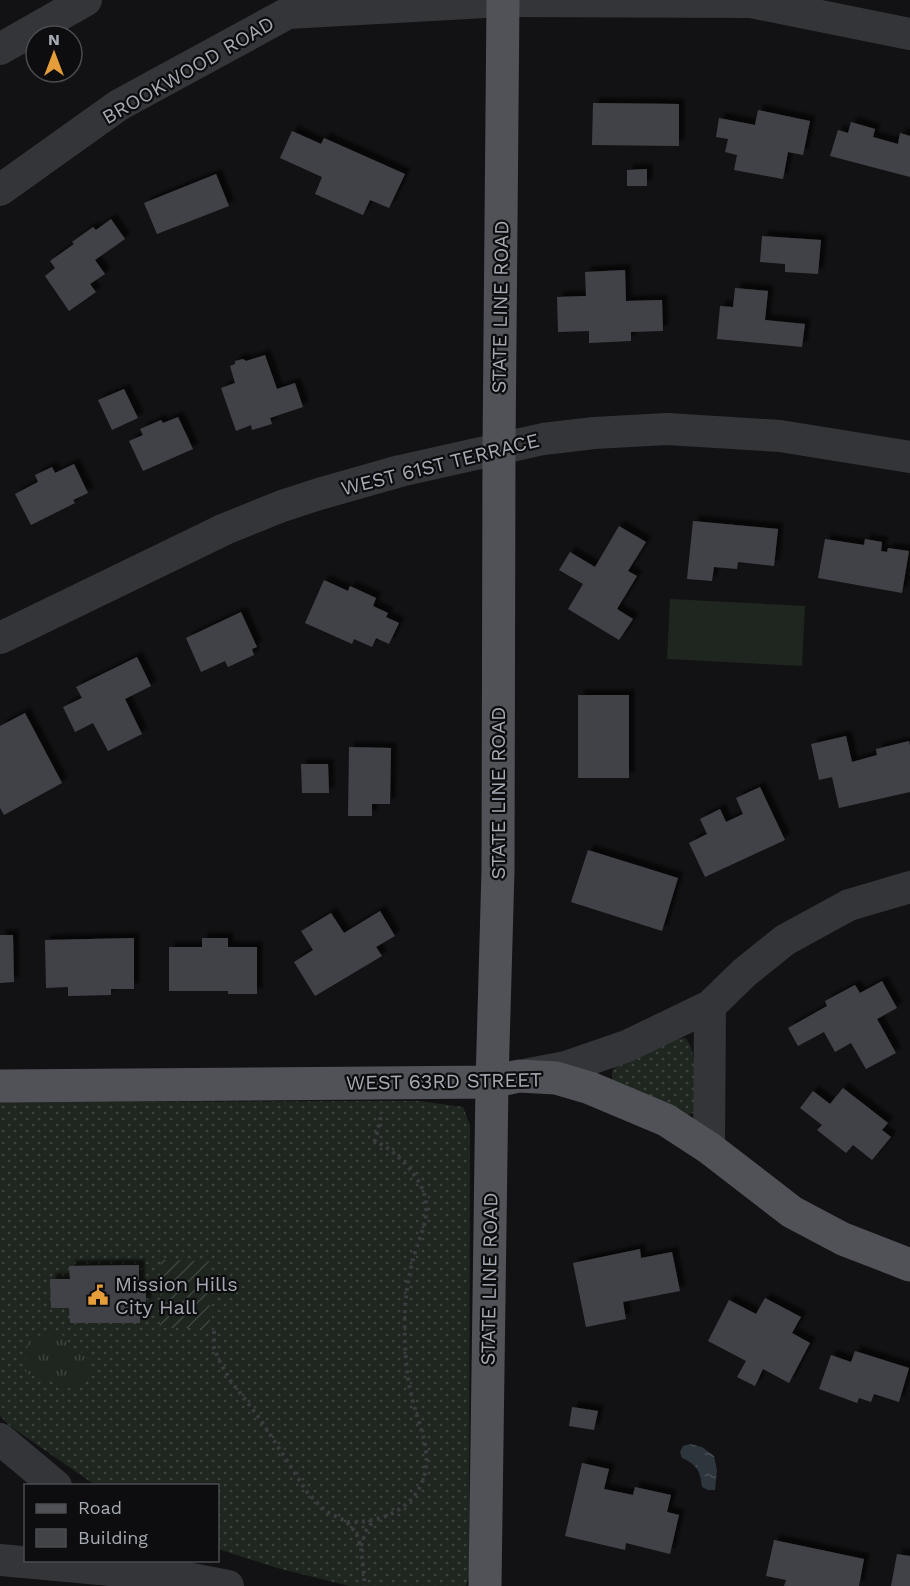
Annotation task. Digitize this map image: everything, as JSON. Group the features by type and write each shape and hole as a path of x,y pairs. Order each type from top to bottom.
{"main road":[{"name":"STATE LINE ROAD","path":"485,1586 505,1079 498,871 503,0"},
{"name":"WEST 63RD STREET","path":"0,1086 556,1078 590,1088 666,1120 709,1148 792,1212 843,1239 910,1265"}],"street":[{"path":"0,49 86,0"},
{"name":"BROOKWOOD ROAD","path":"0,190 119,105 284,6 503,0 751,1 910,34"},
{"name":"WEST 61ST TERRACE","path":"0,638 225,529 282,506 400,471 543,439 594,433 667,429 780,436 910,457"},
{"path":"505,1079 566,1067 627,1046 710,1006 744,973 785,939 849,905 910,887"},
{"path":"709,1148 710,1006"},
{"path":"0,1439 55,1484"},
{"path":"0,1560 24,1561"},
{"path":"52,1562 154,1574 221,1585"}],"path":[{"path":"214,1331 214,1348 230,1380 260,1419 307,1492 325,1512 347,1522 362,1523 392,1514 409,1502 421,1484 426,1467 424,1444 412,1400 405,1333 407,1288 412,1261 423,1231 426,1208 423,1190 411,1171 388,1147 375,1141 383,1111"},
{"path":"361,1547 366,1531 373,1521"},
{"path":"347,1522 356,1533 361,1547 365,1586"}],"green space":[{"path":"670,599 805,606 802,666 667,659"},
{"path":"685,1038 689,1043 694,1060 695,1106 693,1113 688,1115 612,1081 612,1072 616,1065 675,1039"},
{"path":"420,1101 463,1107 470,1125 469,1576 466,1586 349,1586 277,1568 219,1549 219,1484 94,1484 10,1426 0,1416 0,1102"},
{"path":"161,1260 209,1261 210,1328 160,1328"},
{"path":"58,1332 65,1337 70,1348 83,1353 90,1361 91,1370 86,1379 67,1389 54,1381 45,1381 27,1374 24,1368 28,1355 27,1345 30,1340"}],"water":[{"path":"690,1444 702,1447 714,1456 717,1470 715,1490 702,1487 697,1469 682,1458 680,1452 683,1446"}],"building":[{"path":"593,103 679,104 679,146 592,145"},
{"path":"758,110 810,121 803,155 788,152 783,179 734,170 737,155 725,152 728,139 716,137 719,118 755,125"},
{"path":"851,122 875,129 873,137 898,144 900,133 910,136 910,177 830,156 838,130 848,133"},
{"path":"292,131 321,144 324,138 405,174 389,208 370,200 363,215 315,194 322,177 280,158"},
{"path":"647,169 647,186 627,186 627,170"},
{"path":"216,174 229,206 157,234 144,203"},
{"path":"111,219 125,239 95,260 105,274 90,284 96,292 69,311 45,276 55,268 50,261 93,227 96,230"},
{"path":"762,236 821,240 818,274 785,272 785,264 760,262"},
{"path":"625,270 626,301 662,300 663,331 631,332 631,341 589,343 589,331 558,332 557,297 586,296 585,272"},
{"path":"735,288 768,291 765,320 805,324 802,347 717,339 720,306 733,307"},
{"path":"265,355 277,389 295,383 303,407 270,418 272,424 252,430 251,425 236,431 221,388 235,383 230,366 235,364 235,361 243,359 246,361"},
{"path":"124,389 138,418 112,430 98,400"},
{"path":"178,417 193,449 143,471 129,441 143,435 140,429 161,420 163,423"},
{"path":"74,464 88,493 73,500 75,503 31,525 15,494 38,482 35,475 52,467 55,473"},
{"path":"693,521 778,529 774,566 738,562 737,569 714,567 712,581 687,579"},
{"path":"619,526 646,542 628,571 637,576 617,609 633,619 619,640 568,609 583,584 559,570 570,552 595,567"},
{"path":"825,539 864,545 865,539 882,542 881,551 887,552 888,548 909,551 902,593 818,578"},
{"path":"324,580 348,591 350,586 376,598 373,606 388,613 386,617 399,623 389,644 376,638 372,647 354,639 352,644 305,623"},
{"path":"241,612 257,647 252,649 254,655 228,667 225,661 201,672 186,638"},
{"path":"137,657 151,686 125,699 142,734 108,751 93,723 75,732 63,707 82,698 76,687"},
{"path":"578,695 629,695 629,778 578,778"},
{"path":"25,713 62,783 4,815 0,808 0,726"},
{"path":"846,736 852,762 877,755 876,749 909,741 910,792 839,808 832,777 819,780 811,744"},
{"path":"349,747 391,748 390,804 372,804 372,816 348,816"},
{"path":"301,764 328,764 329,793 302,793"},
{"path":"760,787 785,840 705,877 689,843 707,834 700,819 720,809 726,822 743,814 736,798"},
{"path":"588,850 678,878 662,931 571,902"},
{"path":"380,911 395,936 376,947 382,956 315,996 294,962 313,950 301,931 331,913 344,933"},
{"path":"0,935 13,935 14,982 0,983"},
{"path":"134,938 134,989 111,989 111,995 68,996 68,987 46,988 45,940"},
{"path":"202,938 228,938 228,947 257,947 257,994 228,994 228,991 169,991 169,947 202,947"},
{"path":"882,981 897,1008 877,1019 896,1053 866,1069 851,1043 835,1052 824,1032 798,1046 788,1028 827,1006 825,1001 855,985 860,993"},
{"path":"843,1088 888,1123 882,1130 891,1137 872,1160 853,1145 846,1153 817,1130 822,1125 800,1108 813,1091 830,1104"},
{"path":"640,1249 641,1258 672,1252 680,1291 623,1302 626,1319 586,1327 573,1263"},
{"name":"Mission Hills City Hall","path":"139,1265 139,1287 146,1287 146,1304 140,1304 140,1323 70,1323 69,1308 51,1308 50,1279 70,1279 69,1266"},
{"path":"765,1298 801,1317 792,1333 810,1343 789,1383 763,1369 755,1386 737,1377 746,1361 708,1341 729,1300 756,1314"},
{"path":"855,1351 909,1368 899,1402 874,1394 871,1402 859,1398 857,1403 819,1389 831,1355 851,1362"},
{"path":"572,1407 598,1411 594,1430 569,1426"},
{"path":"582,1463 609,1469 604,1489 633,1495 635,1487 671,1495 667,1512 679,1515 670,1554 626,1543 625,1550 565,1536"},
{"path":"774,1540 864,1559 859,1586 784,1586 786,1580 766,1576"},
{"path":"897,1554 910,1556 910,1586 891,1586"}],"place":[{"name":"Mission Hills City Hall","path":"98,1295"}]}
